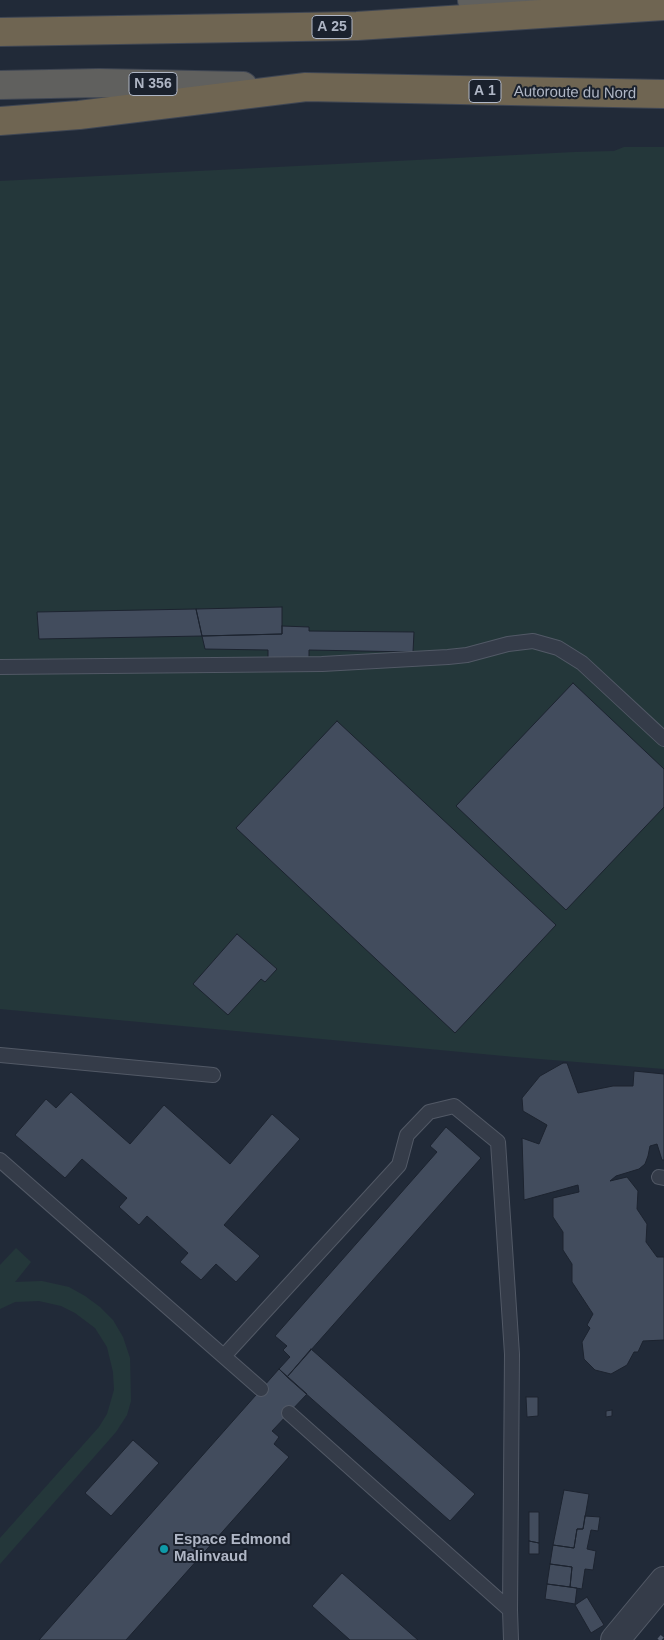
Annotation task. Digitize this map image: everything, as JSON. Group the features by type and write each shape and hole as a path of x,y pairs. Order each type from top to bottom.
{"highway":[{"path":"472,0 664,5"},
{"name":"A 25","path":"0,32 433,23 664,5"},
{"name":"N 356","path":"0,86 99,84 306,87"},
{"name":"Autoroute du Nord","path":"0,121 80,115 306,87 664,94"}],"street":[{"path":"615,1640 664,1582"}],"lane":[{"path":"0,667 322,664 448,657 467,655 508,644 533,641 544,642 558,648 582,663 664,739"},
{"path":"0,1055 213,1075"},
{"path":"224,1356 399,1164 407,1135 429,1112 454,1106 498,1142 512,1354 511,1640"},
{"path":"0,1160 261,1389"},
{"path":"289,1413 510,1610"}],"shaded area":[{"path":"624,147 664,147 664,1069 0,1009 0,181 614,151"},
{"path":"16,1248 31,1262 15,1282 42,1281 69,1287 100,1307 113,1320 123,1337 130,1358 131,1401 127,1415 116,1432 0,1564 0,1538 99,1427 107,1414 114,1390 113,1372 107,1347 95,1328 75,1313 61,1306 39,1301 15,1302 0,1309 0,1265"}],"building":[{"path":"282,607 282,634 202,636 196,609"},
{"path":"196,609 202,636 39,639 37,612"},
{"path":"282,626 309,627 309,631 414,632 413,652 309,650 309,662 268,662 268,650 205,649 202,636 282,634"},
{"path":"573,683 664,769 664,807 566,910 456,806"},
{"path":"337,721 556,925 455,1033 236,828"},
{"path":"237,934 277,969 265,982 261,979 228,1015 193,984"},
{"path":"563,1063 567,1063 578,1093 613,1086 633,1086 634,1071 664,1074 664,1160 662,1160 657,1144 650,1146 645,1164 639,1169 616,1176 610,1181 627,1177 638,1191 637,1209 647,1224 646,1242 657,1257 664,1257 664,1340 643,1341 638,1352 634,1352 627,1365 611,1374 595,1370 584,1359 582,1342 590,1328 587,1325 593,1314 572,1282 572,1264 563,1250 563,1232 553,1217 553,1198 579,1192 578,1185 524,1200 522,1138 539,1144 547,1125 523,1111 522,1098 540,1076"},
{"path":"71,1092 130,1144 164,1105 230,1164 272,1114 300,1139 224,1225 260,1256 236,1282 216,1264 201,1280 180,1262 188,1253 147,1216 139,1225 119,1207 127,1198 82,1159 65,1178 15,1135 46,1099 56,1108"},
{"path":"446,1127 481,1158 287,1377 279,1369 290,1357 283,1350 287,1346 275,1336 437,1152 430,1146"},
{"path":"311,1349 475,1494 450,1521 287,1377"},
{"name":"Espace Edmond Malinvaud","path":"279,1369 307,1394 272,1431 279,1437 274,1444 289,1457 126,1640 39,1640"},
{"path":"526,1397 538,1397 538,1416 527,1417"},
{"path":"612,1410 612,1416 606,1417 606,1411"},
{"path":"133,1440 159,1463 111,1516 85,1493"},
{"path":"564,1490 589,1494 583,1529 577,1529 574,1548 553,1545"},
{"path":"529,1512 539,1512 539,1543 529,1541"},
{"path":"585,1516 600,1517 598,1531 591,1530 587,1549 596,1551 593,1570 585,1569 582,1589 570,1587 572,1567 550,1564 553,1545 574,1548 577,1529 583,1529"},
{"path":"529,1541 539,1543 539,1554 529,1554"},
{"path":"550,1564 572,1567 570,1587 547,1584"},
{"path":"342,1573 418,1640 350,1640 312,1606"},
{"path":"547,1584 577,1588 575,1604 545,1599"},
{"path":"587,1597 604,1625 591,1633 575,1605"}],"railway":[{"path":"659,1640 664,1634"}],"place":[{"name":"Espace Edmond Malinvaud","path":"164,1549"}]}
